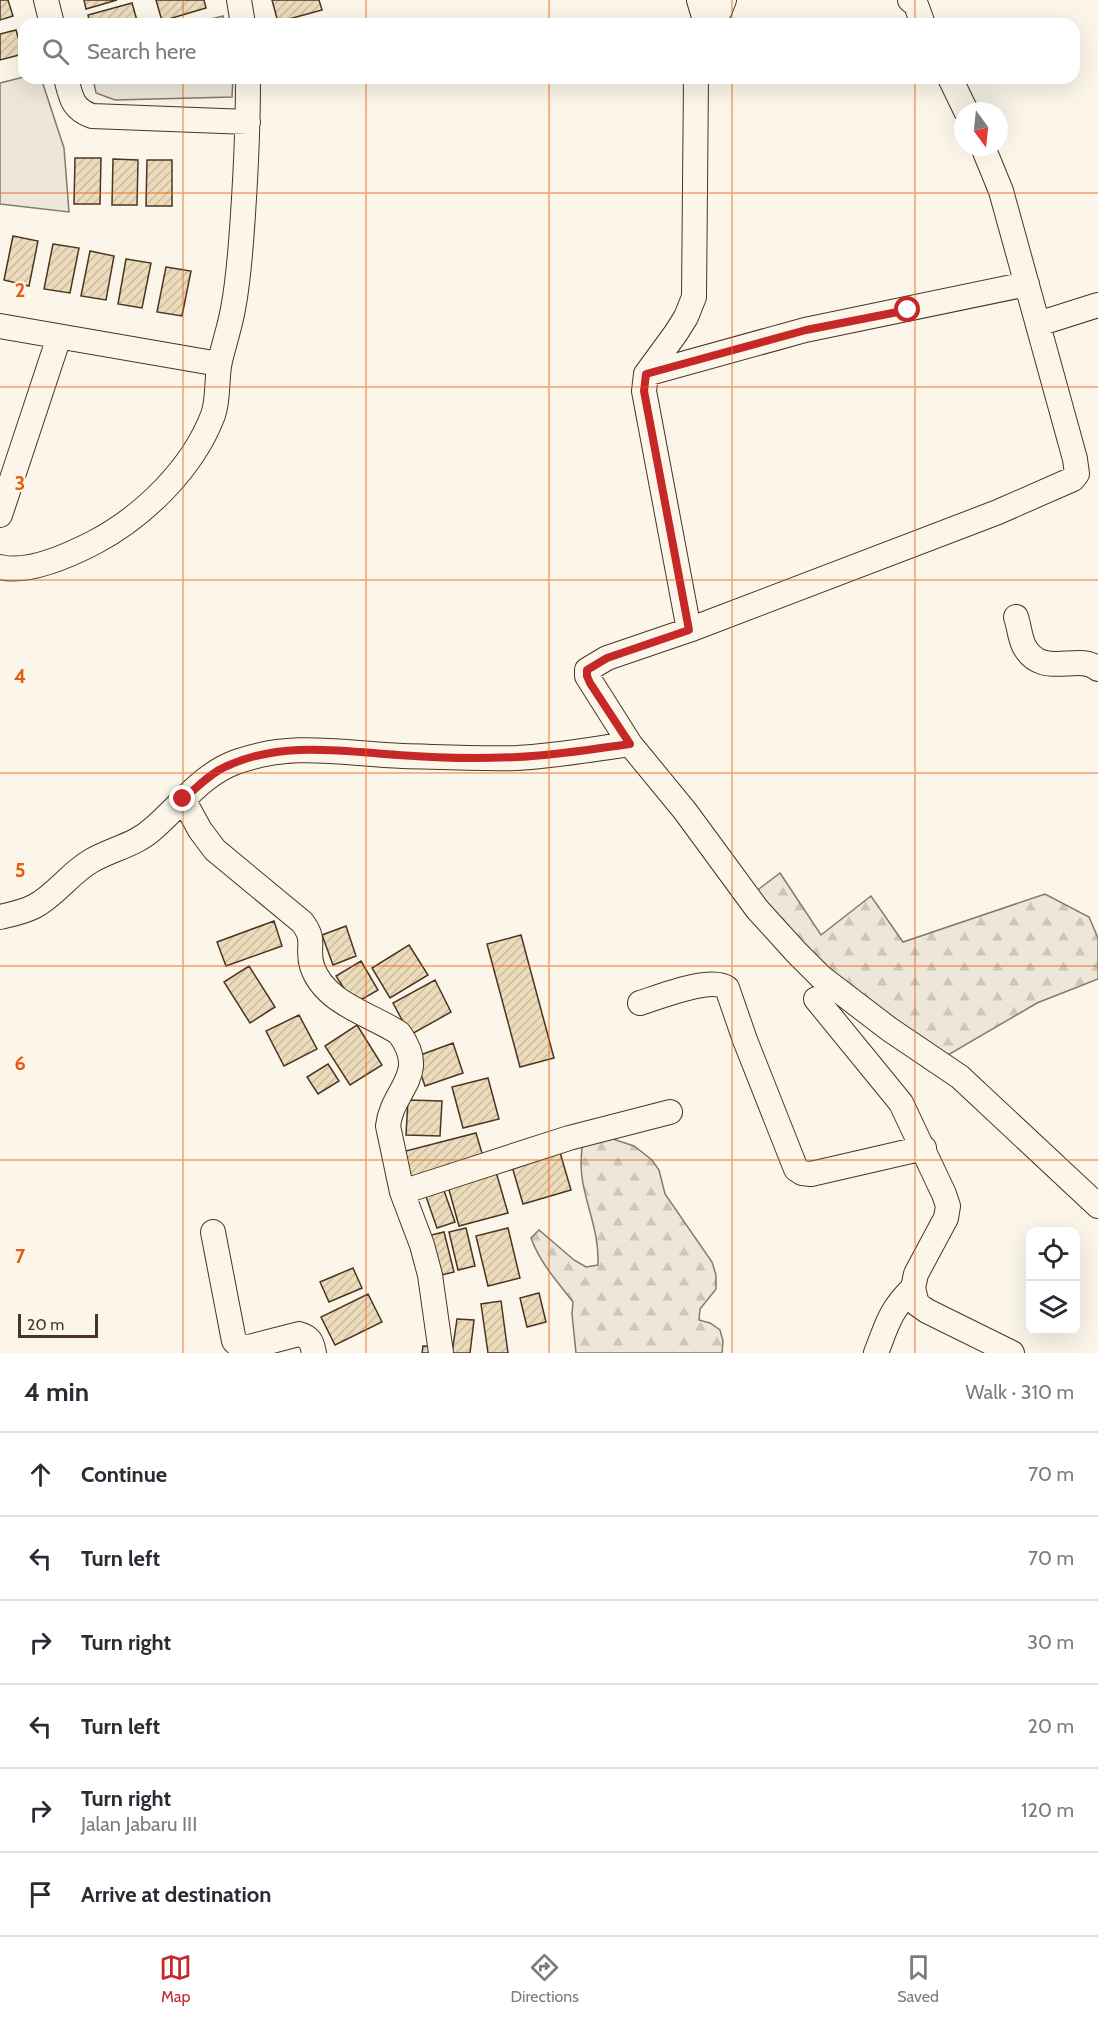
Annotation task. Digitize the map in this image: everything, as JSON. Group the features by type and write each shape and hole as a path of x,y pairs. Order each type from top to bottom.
{"street":[{"path":"46,0 50,18"},
{"path":"239,0 242,18"},
{"path":"699,0 706,18"},
{"path":"713,18 724,0"},
{"path":"910,0 916,5 921,18"},
{"path":"67,84 71,99 80,112 92,116 248,122"},
{"path":"0,567 8,569 43,563 76,552 105,537 146,508 183,466 210,422 214,414 219,364 234,308 240,256 248,84"},
{"path":"689,630 644,391 646,374 686,317 694,297 696,84"},
{"path":"953,84 962,102"},
{"path":"987,156 1002,191 1075,459 1077,474 1073,479 998,512 689,630 607,658 587,670 587,676 630,744 697,827 757,909 821,977 890,1029 960,1077 1098,1206"},
{"path":"646,374 806,330 1027,284"},
{"path":"1038,324 1098,305"},
{"path":"0,326 219,364"},
{"path":"0,515 59,337"},
{"path":"1016,617 1024,646 1040,661 1052,665 1086,664 1098,669"},
{"path":"0,917 34,907 91,861 133,843 154,829 183,799 215,772 253,756 323,749 400,756 517,758 630,744"},
{"path":"183,799 204,836 215,850 308,929 311,941 311,964 329,991 340,1001 399,1033 406,1042 412,1067 408,1081 390,1116 388,1126 402,1192 422,1245 430,1275 441,1353"},
{"path":"640,1003 703,985 722,984 727,988 796,1169 802,1173 819,1173 924,1148"},
{"path":"816,999 901,1103 924,1148 948,1206 946,1218 916,1274 913,1288 917,1304 1012,1353"},
{"path":"402,1192 569,1138 670,1112"},
{"path":"213,1232 234,1341 239,1346 249,1347 299,1334 307,1336 312,1342 314,1353"},
{"path":"876,1353 898,1302 913,1288"}],"green space":[{"path":"18,78 18,84 43,84 64,148 69,212 0,204 0,83"},
{"path":"94,84 233,84 232,97 115,100 96,93"},
{"path":"780,873 821,935 871,896 903,942 1045,894 1089,917 1098,938 1098,979 1037,1003 948,1055 925,1050 804,948 755,892"},
{"path":"584,1137 607,1137 634,1146 652,1160 659,1170 665,1194 712,1262 716,1275 716,1289 700,1309 699,1320 710,1323 720,1330 723,1341 722,1353 576,1353 573,1302 544,1264 531,1238 539,1230 574,1260 586,1267 598,1265 595,1232 581,1172"}],"building":[{"path":"0,0 8,0 13,16 0,20"},
{"path":"84,0 117,0 86,9"},
{"path":"156,0 204,0 206,8 172,18 161,18"},
{"path":"272,0 319,0 322,10 293,18 277,18"},
{"path":"132,3 136,18 89,18 88,15"},
{"path":"16,30 18,55 0,60 0,34"},
{"path":"75,158 101,158 100,204 74,204"},
{"path":"113,159 138,160 137,205 112,205"},
{"path":"147,160 172,160 172,206 146,206"},
{"path":"13,236 38,241 29,286 4,280"},
{"path":"53,244 79,248 70,293 44,289"},
{"path":"90,251 114,256 106,300 81,296"},
{"path":"126,259 151,263 142,308 118,304"},
{"path":"166,267 191,271 182,316 157,312"},
{"path":"274,921 282,946 226,966 217,942"},
{"path":"346,926 356,956 333,965 322,935"},
{"path":"521,935 554,1058 520,1067 487,944"},
{"path":"409,945 428,975 390,998 372,968"},
{"path":"361,961 378,990 354,1004 336,976"},
{"path":"249,966 275,1007 250,1023 224,982"},
{"path":"435,980 451,1012 410,1035 393,1003"},
{"path":"299,1015 317,1049 284,1066 266,1031"},
{"path":"357,1025 382,1065 350,1085 325,1046"},
{"path":"453,1043 463,1073 425,1086 415,1057"},
{"path":"328,1064 339,1081 318,1094 307,1077"},
{"path":"488,1078 499,1119 463,1128 452,1087"},
{"path":"408,1100 442,1101 440,1136 406,1135"},
{"path":"476,1133 484,1160 410,1180 402,1152"},
{"path":"559,1149 571,1190 523,1204 511,1163"},
{"path":"494,1165 508,1213 459,1226 446,1179"},
{"path":"441,1182 455,1222 437,1228 423,1188"},
{"path":"466,1228 475,1266 458,1270 449,1232"},
{"path":"508,1228 520,1278 488,1286 476,1236"},
{"path":"444,1232 454,1272 433,1277 423,1237"},
{"path":"353,1268 362,1288 329,1302 320,1282"},
{"path":"539,1293 546,1322 527,1327 520,1298"},
{"path":"368,1294 382,1322 335,1345 321,1317"},
{"path":"501,1301 508,1353 488,1353 481,1304"},
{"path":"457,1319 474,1320 470,1353 452,1353"},
{"path":"423,1346 437,1347 436,1353 422,1353"}],"route":[{"path":"183,799 225,766 253,756 275,752 323,749 400,756 517,758 630,744 590,683 587,670 607,658 689,630 644,391 646,374 806,330 908,310"}]}
